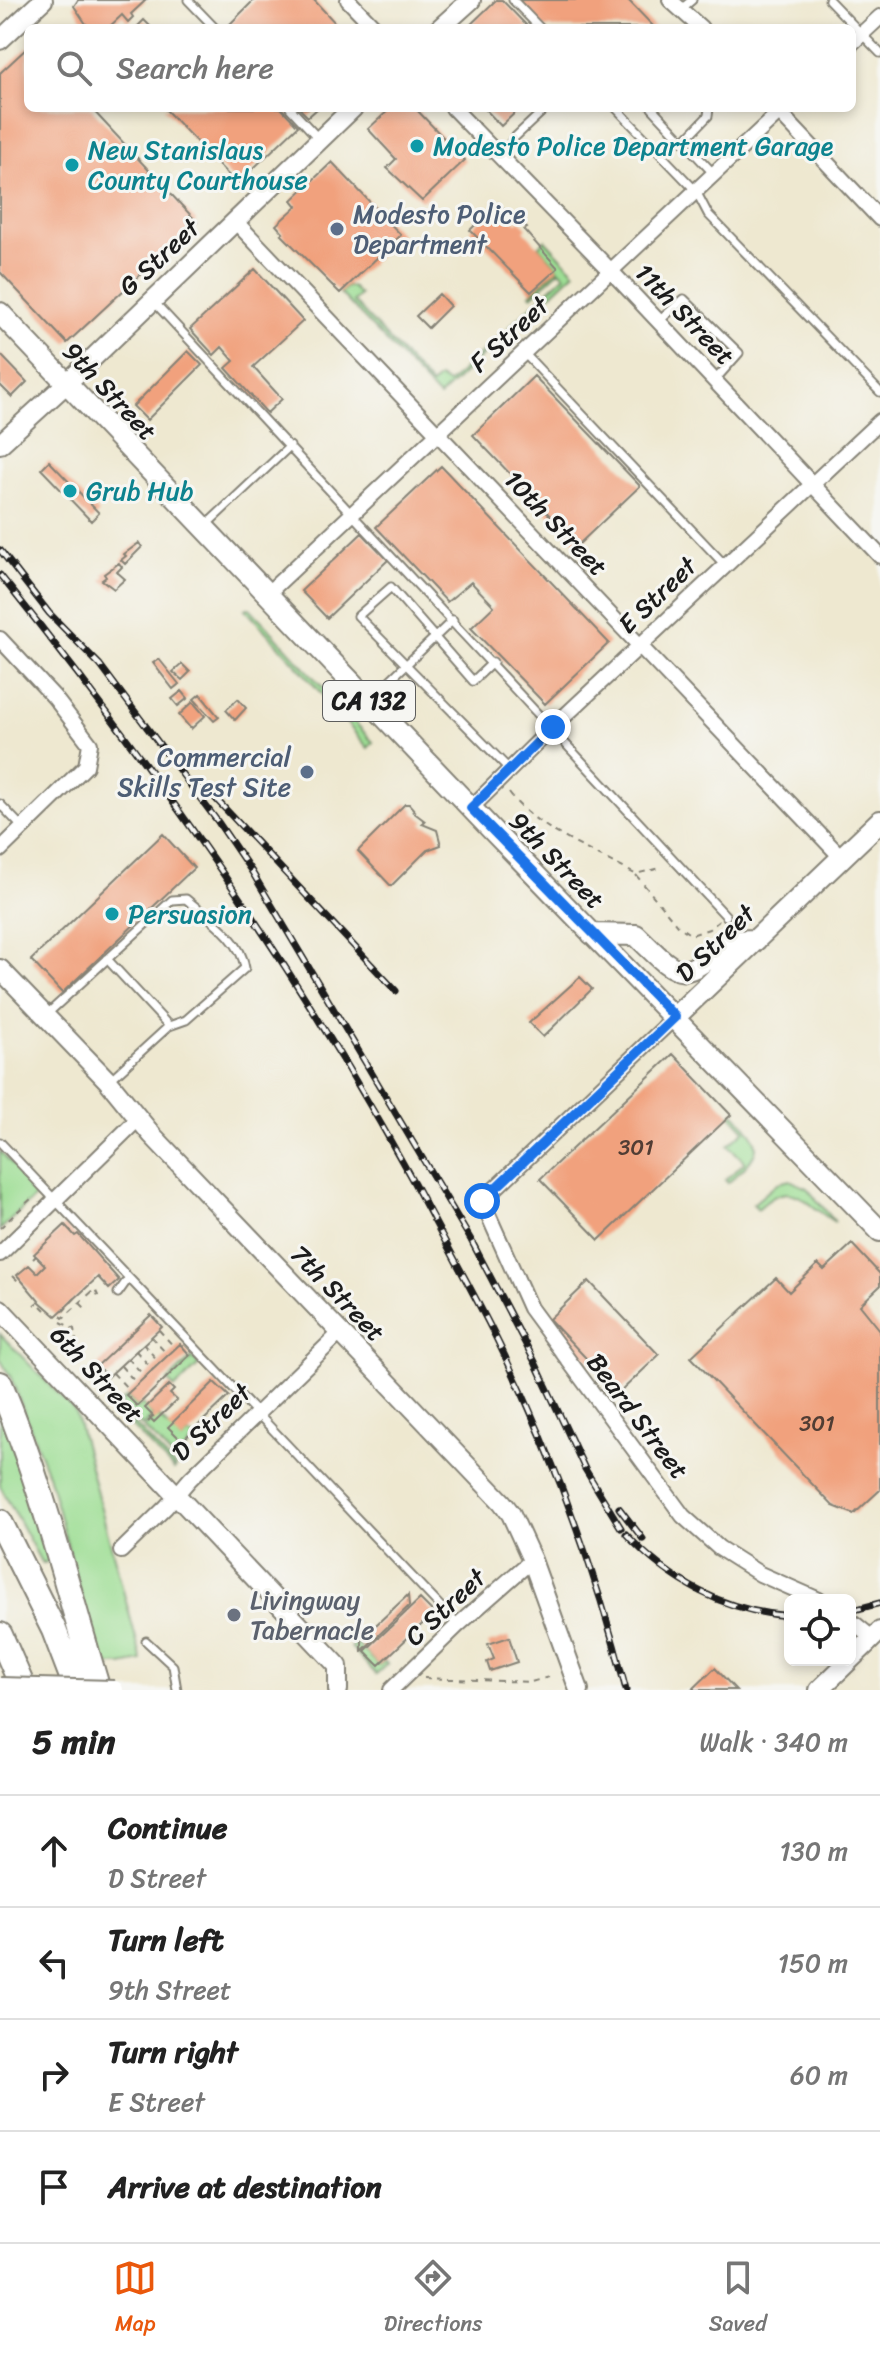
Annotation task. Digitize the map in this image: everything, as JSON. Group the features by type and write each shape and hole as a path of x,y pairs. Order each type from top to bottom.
{"highway":[{"path":"0,1384 48,1512 98,1690"},
{"path":"0,1522 54,1630 77,1690"},
{"path":"3,1644 24,1690"}],"main road":[{"name":"9th Street","path":"0,313 471,808 880,1231"},
{"name":"D Street","path":"675,1017 880,821"},
{"path":"592,934 636,935 670,967 679,971 700,966 728,941 756,940"}],"street":[{"path":"348,0 371,24"},
{"path":"444,24 471,0"},
{"path":"0,40 35,2"},
{"path":"681,3 698,24"},
{"path":"857,39 880,17"},
{"name":"G Street","path":"0,444 349,112"},
{"name":"11th Street","path":"457,112 880,556"},
{"name":"F Street","path":"267,594 776,112"},
{"path":"782,112 880,219"},
{"name":"10th Street","path":"235,221 842,858"},
{"name":"E Street","path":"471,808 724,564 880,421"},
{"path":"0,639 90,744 86,766 0,850"},
{"name":"7th Street","path":"0,969 502,1502 532,1560 579,1690"},
{"name":"D Street","path":"482,1201 675,1017"},
{"path":"0,1254 138,1119"},
{"name":"Beard Street","path":"482,1201 530,1308 683,1516 719,1548 760,1574 805,1594"},
{"name":"6th Street","path":"0,1309 338,1666 338,1690"},
{"name":"D Street","path":"121,1551 340,1333"},
{"name":"C Street","path":"391,1690 532,1560"},
{"path":"819,1690 876,1634 856,1623"},
{"path":"0,1687 114,1690"}],"lane":[{"path":"188,0 211,24"},
{"path":"513,0 536,24"},
{"path":"829,0 846,24"},
{"path":"857,39 880,53"},
{"path":"294,112 320,139"},
{"path":"502,157 513,139 542,112"},
{"path":"620,112 696,191 708,214 880,392"},
{"path":"656,112 714,174"},
{"path":"684,141 708,112"},
{"path":"152,299 493,662 726,916"},
{"path":"659,321 684,299 739,353 715,380"},
{"path":"524,353 724,564"},
{"path":"204,527 290,446"},
{"path":"493,662 473,681 391,587 358,616 506,775"},
{"path":"368,700 453,620"},
{"path":"0,804 23,828"},
{"path":"45,1015 172,900 186,899 228,936 243,954 245,968 186,1020 169,1026 108,1081"},
{"path":"107,959 169,1026"},
{"path":"0,1142 458,1625"},
{"path":"118,1293 128,1279"},
{"path":"146,1641 173,1666 177,1690"}],"path":[{"path":"506,775 520,807 635,874 677,925 691,935 709,929 726,916"},
{"path":"635,874 661,868"},
{"path":"0,1228 38,1192"},
{"path":"13,1276 18,1281"},
{"path":"91,1284 99,1298"},
{"path":"75,1298 60,1315 63,1318 95,1289"},
{"path":"34,1305 38,1302"},
{"path":"79,1303 86,1309"},
{"path":"41,1306 45,1310"},
{"path":"61,1322 74,1329 76,1340"},
{"path":"159,1330 175,1348"},
{"path":"151,1337 168,1355"},
{"path":"143,1344 160,1363"},
{"path":"136,1351 153,1370"},
{"path":"128,1358 145,1377"},
{"path":"121,1366 137,1384"},
{"path":"113,1373 130,1391"},
{"path":"148,1422 151,1419"},
{"path":"423,1678 531,1682 549,1677"}],"green space":[{"path":"545,240 575,272 511,332 508,328 565,275 560,270 532,296 530,294 558,268 538,246"},
{"path":"352,287 360,295 353,301 431,385 439,378 448,384 502,337 439,397 340,293"},
{"path":"250,608 373,742 368,748 245,609"},
{"path":"734,1113 752,1134 756,1150 748,1164 728,1183 725,1180 745,1162 728,1145 745,1130 731,1115"},
{"path":"0,1151 39,1193 0,1230"},
{"path":"790,1180 807,1188 835,1222 799,1196 791,1194 770,1199 758,1209 753,1204 778,1183"},
{"path":"0,1334 75,1411 142,1661 103,1665 95,1647 48,1474 11,1378 0,1359"},
{"path":"192,1358 199,1365 175,1388 168,1381"},
{"path":"127,1397 138,1408 142,1404 153,1416 142,1426 120,1403"},
{"path":"110,1398 176,1468 174,1470 107,1401"},
{"path":"0,1411 53,1560 42,1564 0,1486"},
{"path":"159,1417 182,1440 189,1434 196,1439 174,1459 144,1428"},
{"path":"356,1643 379,1665 384,1661 387,1664 376,1674 351,1647"}],"building":[{"path":"78,0 146,0 131,14 133,17 128,22 122,15 112,24 86,24 74,6"},
{"path":"254,0 314,0 336,24 230,24"},
{"path":"496,0 502,0 525,24 471,24"},
{"path":"517,0 628,0 651,24 540,24"},
{"name":"New Stanislaus County Courthouse","path":"24,51 24,112 95,112 197,222 67,343 0,272 0,73"},
{"path":"168,112 285,112 298,126 237,184"},
{"name":"Modesto Police Department Garage","path":"387,112 419,112 465,160 422,201 387,168 396,159 368,129"},
{"path":"488,112 516,112 501,126"},
{"name":"Modesto Police Department","path":"332,162 401,235 340,293 281,234 276,225 297,206 292,200"},
{"path":"498,203 517,223 520,220 527,228 524,230 558,268 531,292 470,230"},
{"path":"255,269 303,321 253,367 282,399 267,413 226,368 234,361 222,347 214,355 190,329"},
{"path":"439,294 450,306 428,328 416,316"},
{"path":"188,351 202,365 147,420 133,406"},
{"path":"0,354 27,382 12,397 0,385"},
{"path":"534,376 640,486 578,545 473,435"},
{"name":"Grub Hub","path":"49,461 99,513 91,521 41,469"},
{"path":"441,466 609,643 545,704 471,628 494,606 471,582 447,602 376,527"},
{"path":"362,533 388,560 327,618 301,591"},
{"path":"139,543 142,547 125,564 121,560 126,556 124,554"},
{"path":"119,563 122,567 117,572 125,579 114,589 102,580 106,577 104,574"},
{"path":"159,659 179,684 173,689 153,663"},
{"path":"182,664 190,672 182,680 173,672"},
{"path":"182,691 188,698 178,706 172,699"},
{"path":"200,694 219,717 214,721 194,699"},
{"path":"238,699 246,708 235,720 226,710"},
{"path":"193,702 205,716 191,729 179,715"},
{"path":"405,804 409,804 413,812 425,821 422,824 437,830 441,845 427,850 391,886 358,851"},
{"name":"Persuasion","path":"163,834 194,868 62,993 31,960"},
{"path":"580,977 592,989 543,1037 529,1023"},
{"path":"673,1054 731,1115 599,1240 540,1179"},
{"path":"65,1225 75,1236 78,1234 119,1280 109,1289 98,1277 56,1316 17,1275 29,1265 37,1273 45,1265 34,1254"},
{"path":"852,1244 880,1274 880,1286 860,1305 880,1330 880,1490 854,1514 833,1506 691,1357 776,1278 789,1292 818,1264 824,1270"},
{"path":"589,1281 659,1355 619,1393 549,1319"},
{"path":"151,1315 162,1327 108,1377 97,1366"},
{"path":"180,1344 190,1355 137,1406 126,1395"},
{"path":"214,1382 229,1396 182,1441 168,1427"},
{"path":"169,1385 174,1390 170,1394 177,1400 154,1422 150,1418 153,1416 145,1408"},
{"path":"408,1595 409,1606 362,1651 362,1638"},
{"path":"420,1599 434,1613 379,1665 365,1651"},
{"path":"509,1637 517,1662 490,1671 487,1662 494,1659 488,1644"},
{"path":"715,1668 736,1690 692,1690"}],"railway":[{"path":"0,550 49,613 100,665 252,872 471,1240 535,1362 585,1469 621,1528"},
{"path":"0,575 123,734 239,897 347,1066 397,1153 486,1318 537,1428 587,1558 626,1690"},
{"path":"201,783 396,991"},
{"path":"619,1508 643,1539"},
{"path":"626,1534 661,1566 700,1591 743,1608 784,1615"},
{"path":"856,1609 880,1603"}],"place":[{"name":"Modesto Police Department Garage","path":"417,146"},
{"name":"New Stanislaus County Courthouse","path":"72,165"},
{"name":"Modesto Police Department","path":"337,229"},
{"name":"Grub Hub","path":"70,491"},
{"name":"Commercial Skills Test Site","path":"307,772"},
{"name":"Persuasion","path":"112,914"},
{"name":"Livingway Tabernacle","path":"234,1615"}],"route":[{"path":"482,1201 675,1017 471,808 553,727"}]}
